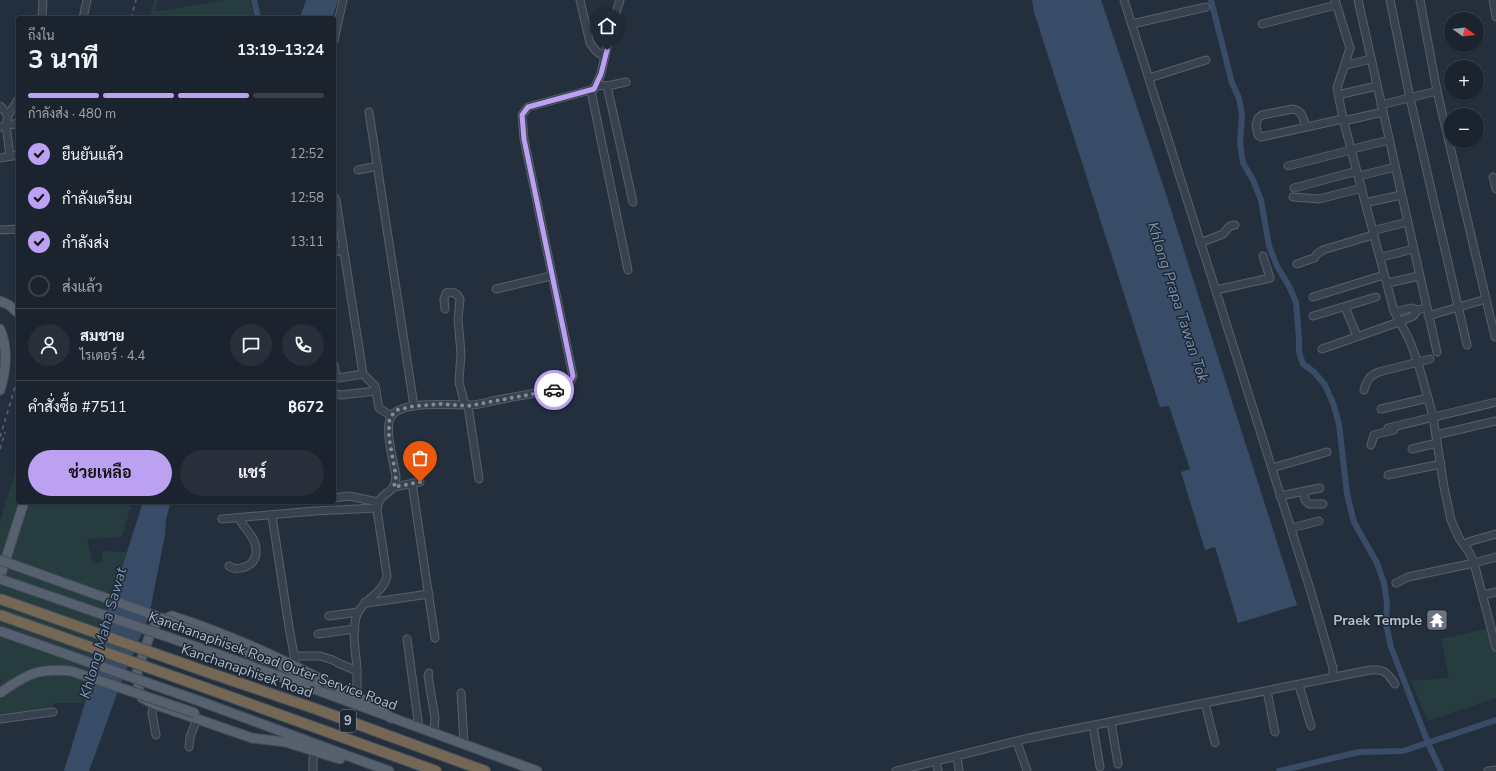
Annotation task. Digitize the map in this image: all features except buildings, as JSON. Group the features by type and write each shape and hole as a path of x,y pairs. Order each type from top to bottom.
{"highway":[{"name":"Kanchanaphisek Road","path":"0,598 316,709 485,771"},
{"name":"Kanchanaphisek Road","path":"0,615 436,771"}],"main road":[{"path":"0,301 9,305 16,311"},
{"path":"0,330 5,347 5,362 1,388"},
{"path":"0,578 23,504"},
{"path":"0,560 156,616 280,665 311,680 333,685"},
{"name":"Kanchanaphisek Road Outer Service Road","path":"0,578 317,689 391,718 537,771"},
{"path":"389,771 287,738 196,716 154,704 142,698 139,691 137,672 150,634 157,622 172,616 201,625 296,661 333,685 378,707 391,718"},
{"path":"0,631 202,702 287,738 304,748 315,752 344,760 371,764"},
{"path":"0,693 23,677 43,671 72,671 196,716"}],"street":[{"path":"42,16 43,0"},
{"path":"84,16 88,0"},
{"path":"336,31 343,0"},
{"path":"580,0 590,43 596,51 605,57"},
{"path":"357,696 354,629 358,612 365,602 382,588 386,583 387,576 377,505 380,498 389,493 394,487 396,476 389,438 389,422 391,416 397,410 414,406 442,404 466,406 563,388 570,383 573,376 524,139 522,115 528,107 591,91 597,85 601,74 611,28 620,0"},
{"path":"1124,0 1291,528 1334,671 1333,677"},
{"path":"1358,0 1436,352"},
{"path":"1390,0 1410,98 1467,345"},
{"path":"1420,0 1437,91 1495,337"},
{"path":"1493,0 1496,17"},
{"path":"1262,24 1336,2 1350,48 1337,88 1352,150 1360,173 1362,188 1375,232 1384,275 1395,312 1409,339 1418,363 1428,398 1451,520 1459,538 1469,552 1474,563 1493,627 1496,648"},
{"path":"1132,24 1206,7"},
{"path":"1149,78 1206,60"},
{"path":"1348,65 1371,60"},
{"path":"597,85 607,86 626,82"},
{"path":"607,86 633,202"},
{"path":"1342,94 1377,86"},
{"path":"591,91 628,270"},
{"path":"1306,127 1302,114 1298,110 1262,115 1258,118 1256,125 1258,135 1261,137 1345,119 1382,109 1410,98 1437,91"},
{"path":"10,156 3,126 16,103"},
{"path":"0,106 8,115"},
{"path":"369,112 414,406"},
{"path":"3,126 16,123"},
{"path":"1288,166 1389,140"},
{"path":"0,158 16,155"},
{"path":"358,170 378,166"},
{"path":"1294,188 1360,173 1395,167"},
{"path":"1494,177 1496,189"},
{"path":"1293,197 1319,199 1362,188"},
{"path":"1369,202 1401,195"},
{"path":"336,200 336,223 343,250 363,374 375,386 379,408 391,416"},
{"path":"1297,264 1314,258 1323,250 1407,222"},
{"path":"1200,243 1223,234 1230,226 1235,225"},
{"path":"0,230 16,229"},
{"path":"1382,257 1413,249"},
{"path":"336,252 343,250"},
{"path":"1216,290 1270,278 1270,274 1263,256"},
{"path":"1313,297 1384,275"},
{"path":"496,289 552,276"},
{"path":"1388,283 1419,276"},
{"path":"445,309 444,300 446,293 456,293 460,299 458,319 461,353 459,382 466,406 479,479"},
{"path":"1313,316 1376,297"},
{"path":"1428,316 1486,299"},
{"path":"1345,307 1357,336"},
{"path":"1395,312 1411,308 1418,310 1426,308"},
{"path":"1322,348 1399,322 1413,316 1418,310"},
{"path":"1364,390 1367,380 1372,375 1430,359"},
{"path":"336,376 338,378 363,374"},
{"path":"336,394 341,395 376,391"},
{"path":"1381,409 1428,398"},
{"path":"1372,445 1374,435 1496,402"},
{"path":"1388,428 1433,419"},
{"path":"1436,434 1496,421"},
{"path":"1412,449 1437,443"},
{"path":"1272,468 1327,452"},
{"path":"1388,475 1441,464"},
{"path":"394,487 420,482"},
{"path":"412,483 435,638"},
{"path":"1280,496 1320,488"},
{"path":"1304,491 1305,500 1309,504 1323,504"},
{"path":"336,498 349,496 377,505"},
{"path":"222,519 272,516 377,505"},
{"path":"272,516 289,627 296,661 320,656 357,670"},
{"path":"229,566 237,569 250,565 254,561 256,554 256,545 251,534 242,526 239,518"},
{"path":"1291,528 1319,521"},
{"path":"1464,546 1471,541 1496,534"},
{"path":"1396,582 1408,577 1496,557"},
{"path":"1483,595 1496,592"},
{"path":"365,602 367,603 428,594"},
{"path":"329,616 358,612"},
{"path":"318,634 354,629"},
{"path":"407,639 419,728"},
{"path":"896,771 1029,738 1378,669 1386,673 1395,684"},
{"path":"429,673 428,676 435,718 434,734"},
{"path":"1299,685 1311,726"},
{"path":"1268,691 1275,732"},
{"path":"461,693 464,744"},
{"path":"1205,703 1215,743"},
{"path":"154,704 152,713 156,735"},
{"path":"0,719 53,712"},
{"path":"189,747 190,737 196,716"},
{"path":"1111,722 1118,764"},
{"path":"1093,726 1100,767"},
{"path":"1017,742 1024,758 1027,771"},
{"path":"313,771 313,758 315,752"},
{"path":"957,756 959,771"},
{"path":"936,761 938,771"},
{"path":"1488,771 1496,770"}],"green space":[{"path":"155,0 158,0 155,12 223,0 250,0 254,16 150,16"},
{"path":"16,469 16,504 17,504 0,561 0,522"},
{"path":"27,504 131,504 122,537 87,539 93,564 101,562 103,551 127,552 110,605 93,677 85,703 54,703 52,709 0,714 0,683 2,679 0,679 0,586"},
{"path":"1490,628 1496,651 1496,698 1428,721 1411,681 1449,678 1441,639"}],"water":[{"path":"306,0 338,0 333,16 301,16"},
{"name":"Khlong Prapa Tawan Tok","path":"1032,0 1101,0 1164,188 1297,605 1238,623 1215,547 1205,550 1181,472 1190,469 1169,406 1160,407 1034,12"},
{"path":"142,504 170,504 166,519 165,535 149,616 122,680 89,771 64,771 93,677 110,605"}],"waterway":[{"path":"254,0 258,16"},
{"path":"1211,0 1232,83 1239,98 1242,115 1240,144 1243,163 1253,180 1261,200 1269,246 1277,266 1289,286 1296,302 1299,352 1303,364 1314,372 1325,385 1333,403 1339,424 1347,494 1354,522 1377,563 1384,583 1387,604 1386,624 1391,647 1428,743 1441,771"},
{"path":"1279,771 1359,752 1403,751 1496,720"}],"railway":[{"path":"132,16 136,0"},
{"path":"0,437 16,384"},
{"path":"0,449 5,432"}],"way so far":[{"path":"420,482 394,487 396,476 389,438 389,422 391,416 397,410 414,406 442,404 468,406 554,390"}],"place":[{"name":"Praek Temple","path":"1437,620"}],"route":[{"path":"554,390 563,388 570,383 573,376 561,324 524,139 522,115 528,107 594,89 601,74 607,50"}],"water label":[{"name":"Khlong Maha Sawat","path":"103,633"}]}
